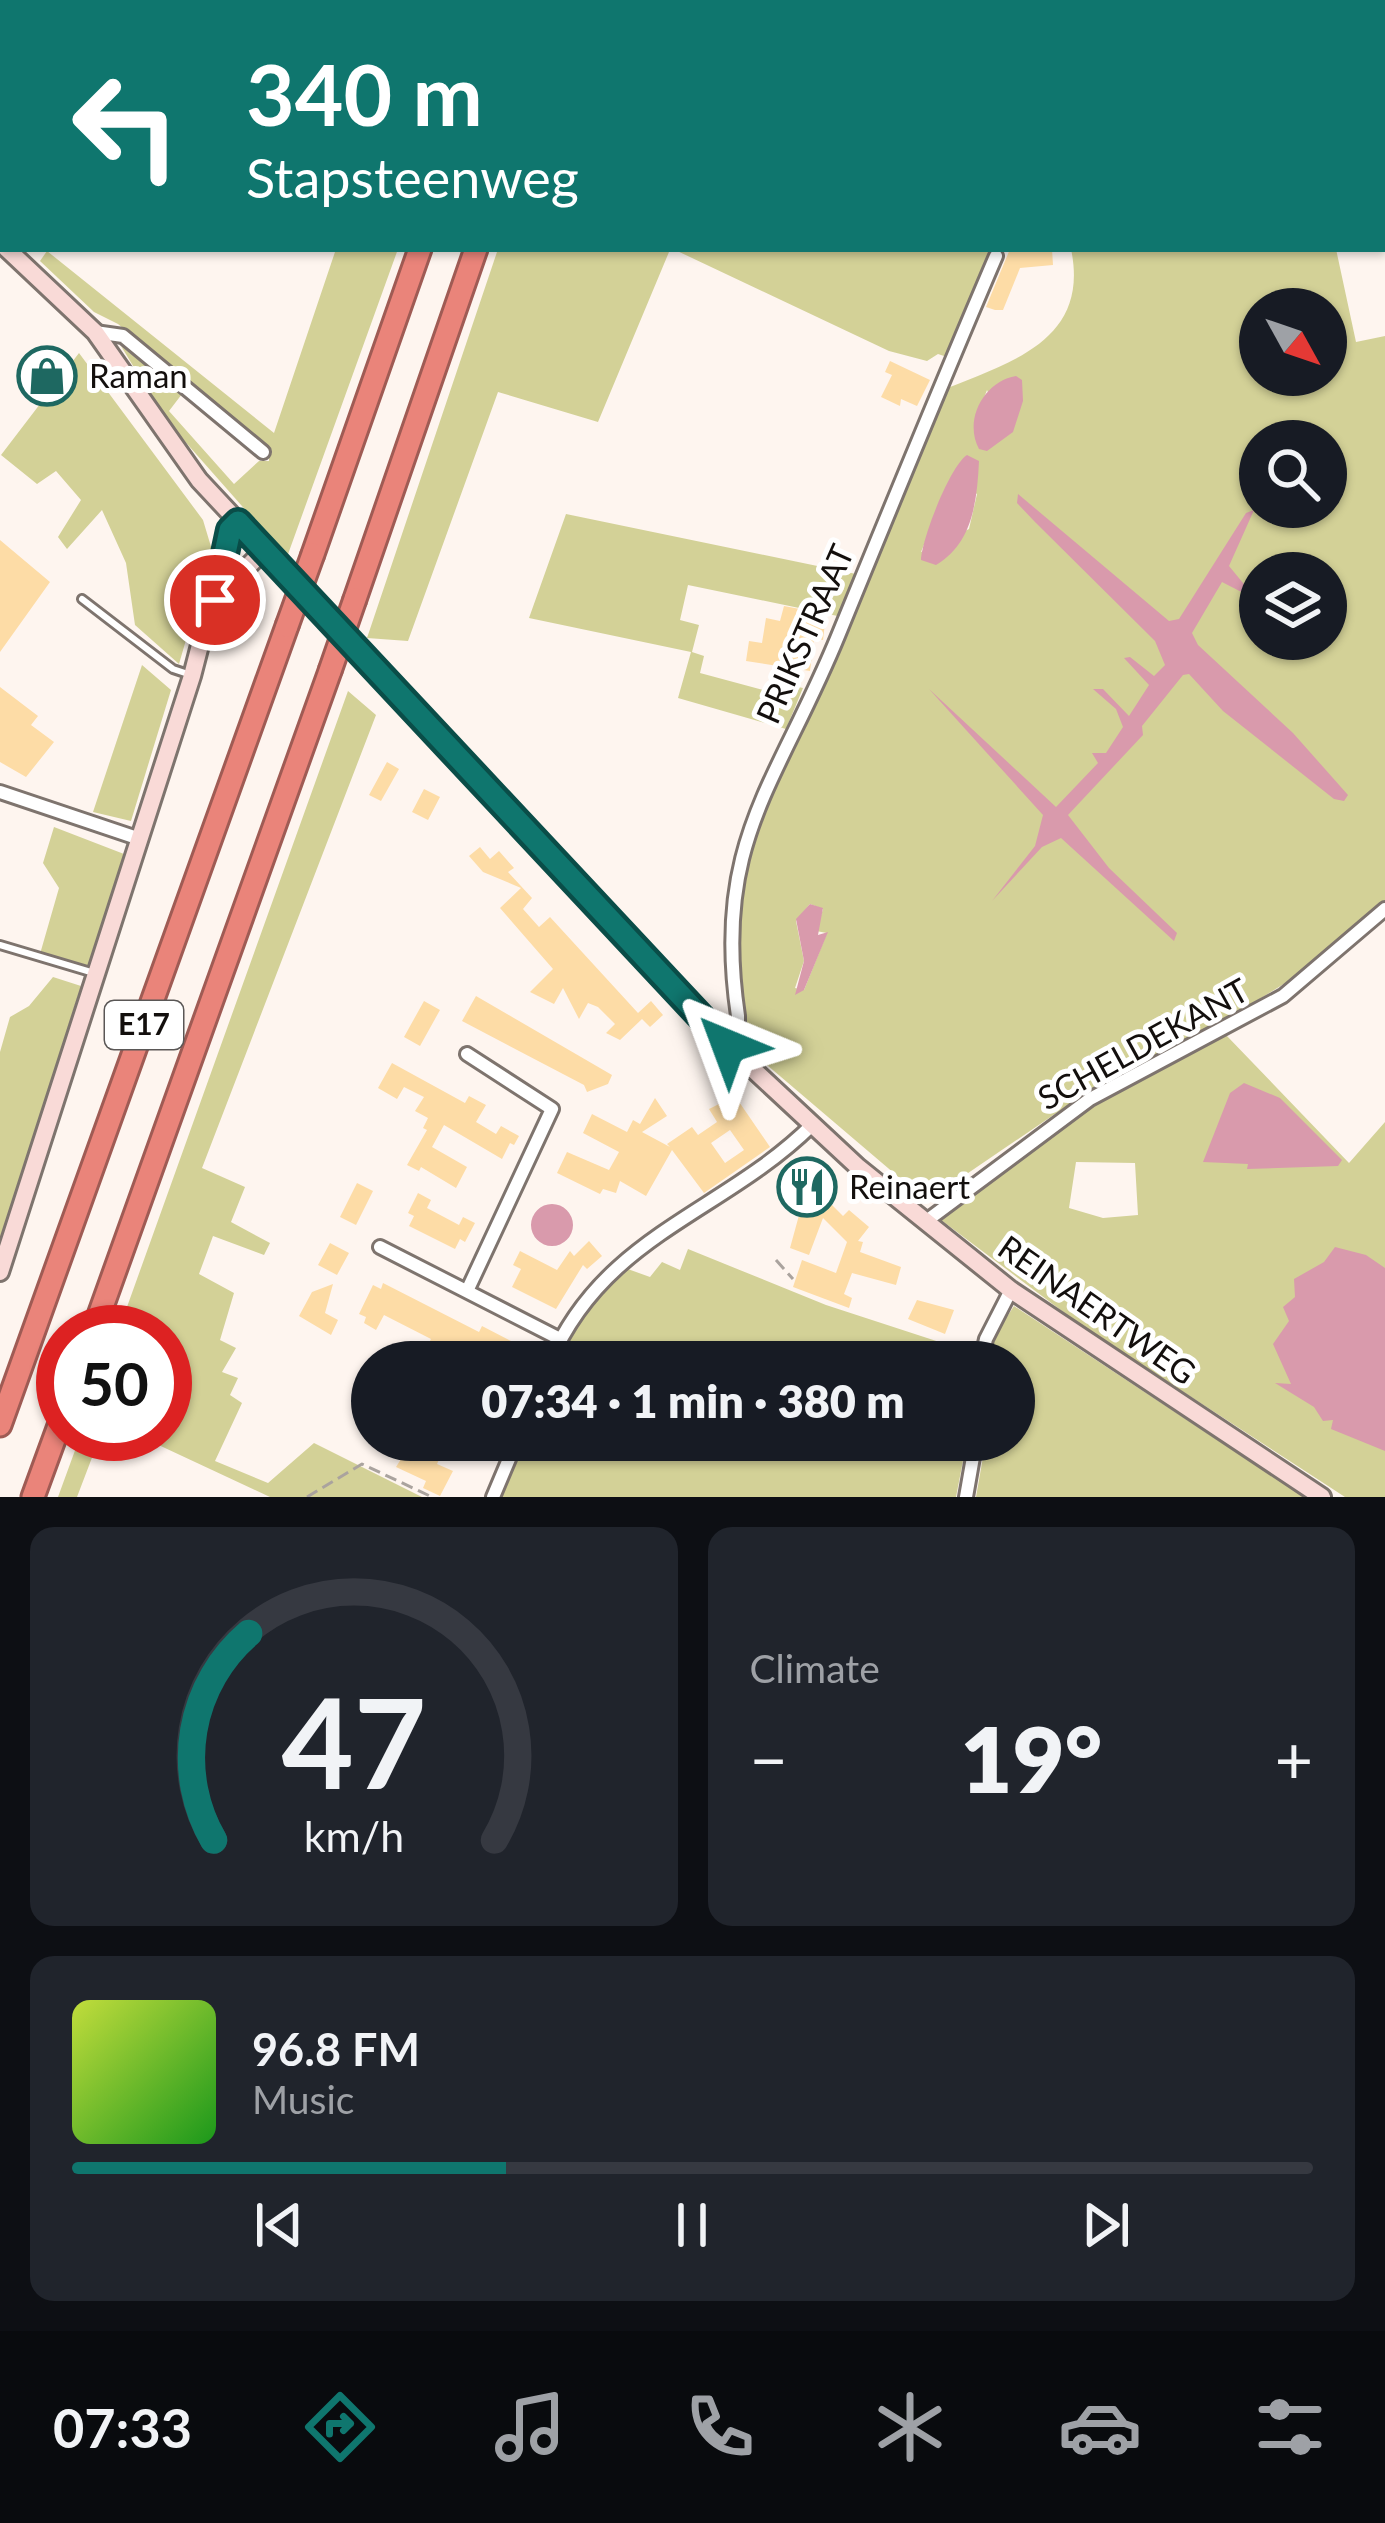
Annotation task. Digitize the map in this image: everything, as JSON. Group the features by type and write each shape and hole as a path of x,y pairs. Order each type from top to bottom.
{"highway":[{"name":"E17","path":"0,1425 419,252"},
{"name":"E17","path":"103,1305 475,252"},
{"path":"33,1497 46,1461"}],"main road":[{"name":"REINAERTWEG","path":"10,252 95,332 173,450 243,528 728,1046 812,1125 1011,1289 1322,1497"},
{"path":"0,1272 192,676 230,530 243,528"},
{"path":"215,600 264,550"}],"street":[{"name":"PRIKSTRAAT","path":"728,1046 738,1031 730,908 760,798 833,649 996,256"},
{"path":"95,332 123,336 263,452"},
{"path":"0,793 137,838"},
{"name":"SCHELDEKANT","path":"925,1222 1090,1099 1283,996 1385,909"},
{"path":"467,1054 552,1109 468,1288"},
{"path":"380,1247 560,1339 591,1294 634,1249 812,1125"},
{"path":"986,1341 1011,1289"},
{"path":"493,1497 508,1461"},
{"path":"967,1497 973,1461"}],"lane":[{"path":"82,599 173,669 192,676"},
{"path":"0,945 96,973"}],"path":[{"path":"776,1260 793,1279"},
{"path":"308,1497 362,1464 432,1497"}],"shaded area":[{"path":"46,252 48,252 274,433 335,252 397,252 287,557 166,420 121,346 182,394 169,411 234,484 259,461 269,461 269,449 118,324 94,312 40,261"},
{"path":"497,252 669,252 598,422 498,392 408,641 367,638"},
{"path":"679,252 990,252 947,357 938,354 927,361 889,351"},
{"path":"1071,252 1337,252 1344,288 1239,288 1239,396 1347,396 1347,300 1356,342 1385,336 1385,900 1295,977 1229,1018 1099,1084 952,1184 922,1197 753,1053 738,984 738,897 764,805 852,619 688,585 680,620 699,625 692,652 704,656 700,673 767,691 770,681 803,688 786,729 678,698 691,652 529,618 566,514 856,574 935,393 1014,360 1055,329 1068,308 1074,281","holes":["987,390 1006,434 987,450 974,424","952,477 977,494 969,529 921,552","810,904 823,909 816,931 827,933 804,990 795,988 804,961 796,921"]},
{"path":"79,353 203,520 212,550 179,664 135,625 126,563 102,510 67,549 58,537 81,500 56,471 37,484 1,455"},
{"path":"1016,376 1022,380 1023,401 1013,432 987,451 979,449 974,426 980,403 995,385"},
{"path":"967,455 979,461 971,520 948,556 936,565 921,560 938,503"},
{"path":"1018,494 1169,621 1179,619 1239,524 1246,528 1229,566 1239,578 1239,591 1222,582 1192,633 1198,645 1293,733 1348,795 1344,801 1334,799 1223,711 1189,674 1183,675 1142,726 1143,735 1068,815 1109,868 1177,933 1174,941 1061,838 1042,847 992,901 1035,846 1043,815 929,689 1056,807 1098,763 1092,753 1106,753 1123,727 1116,709 1093,689 1103,689 1129,716 1149,685 1124,658 1130,657 1154,676 1165,665 1155,641 1017,503"},
{"path":"142,665 171,690 131,821 93,812"},
{"path":"348,691 376,715 202,1168 245,1187 231,1222 270,1243 264,1255 213,1236 199,1274 234,1293 220,1340 236,1348 222,1372 238,1378 230,1395 242,1403 215,1461 268,1483 314,1443 422,1497 270,1497 192,1461 192,1305 128,1305"},
{"path":"54,827 124,854 88,967 40,954 59,888 43,863"},
{"path":"810,904 823,908 818,935 828,932 804,990 795,995 804,961 796,919"},
{"path":"53,977 81,986 0,1242 0,1052 10,1017 29,1006"},
{"path":"1226,1035 1349,1163 1385,1122 1385,1497 1345,1497 1082,1326 941,1220 943,1212 1106,1097","holes":["1076,1162 1135,1163 1138,1215 1103,1218 1069,1208"]},
{"path":"1244,1083 1280,1098 1342,1160 1338,1166 1247,1169 1248,1164 1203,1162 1230,1093"},
{"path":"552,1204 567,1210 573,1225 567,1240 552,1246 537,1240 531,1225 537,1210"},
{"path":"1335,1247 1366,1255 1385,1268 1385,1451 1331,1429 1333,1420 1323,1421 1314,1407 1275,1383 1291,1384 1273,1344 1289,1321 1283,1307 1295,1297 1294,1279 1324,1262"},
{"path":"688,1249 826,1305 936,1341 567,1341 625,1268 650,1277 662,1262 680,1270"},
{"path":"1014,1306 1304,1497 976,1497 982,1461 1035,1461 1035,1341 994,1341"},
{"path":"71,1461 91,1461 77,1497 58,1497"},
{"path":"515,1461 963,1461 956,1497 500,1497"}],"building":[{"path":"1009,252 1052,252 1053,265 1020,268 1003,310 986,307"},
{"path":"890,361 930,380 917,406 901,399 900,406 881,397 892,375 885,372"},
{"path":"0,540 50,582 0,652"},
{"path":"784,606 826,614 823,640 814,638 810,671 746,661 749,641 762,643 766,618 780,621"},
{"path":"0,687 38,716 31,725 54,742 26,777 0,762"},
{"path":"387,762 399,769 381,801 369,795"},
{"path":"424,789 440,797 428,820 412,812"},
{"path":"480,847 490,859 499,851 514,868 508,872 532,898 523,909 539,927 550,917 638,1013 651,1001 663,1015 650,1027 642,1019 620,1040 606,1033 615,1024 598,1007 588,1003 579,1019 563,988 554,1004 530,992 553,969 500,908 521,888 483,872 469,856"},
{"path":"476,996 612,1075 608,1084 587,1092 584,1085 462,1021"},
{"path":"424,1001 440,1010 420,1046 404,1037"},
{"path":"392,1063 465,1103 469,1096 486,1105 476,1122 496,1134 501,1126 519,1136 514,1145 510,1143 502,1159 444,1125 432,1147 467,1167 456,1188 421,1167 419,1171 407,1165 427,1130 423,1128 428,1118 415,1111 424,1097 404,1087 397,1099 378,1088"},
{"path":"735,1096 770,1147 704,1193 672,1150 646,1196 620,1181 616,1193 603,1189 600,1194 557,1173 567,1152 609,1170 619,1152 583,1133 592,1114 627,1132 633,1120 640,1124 655,1098 667,1116 642,1132 670,1147 667,1144 692,1127 698,1135 717,1122 709,1109","holes":["730,1130 744,1150 725,1163 711,1143"]},
{"path":"783,1170 829,1196 827,1200 843,1216 849,1210 869,1227 858,1241 863,1242 860,1252 901,1267 896,1285 852,1273 844,1294 852,1298 849,1308 793,1287 802,1260 836,1273 847,1242 823,1218 809,1255 790,1248 801,1208 777,1196 784,1188 777,1184"},
{"path":"357,1183 373,1191 356,1225 340,1217"},
{"path":"418,1193 431,1200 427,1208 459,1225 463,1217 475,1223 465,1242 460,1239 455,1249 409,1226 414,1216 408,1213"},
{"path":"589,1241 602,1256 587,1269 583,1265 556,1309 512,1287 521,1269 513,1265 520,1251 557,1270 570,1251 574,1256"},
{"path":"330,1243 349,1253 337,1275 318,1265"},
{"path":"383,1283 479,1332 482,1326 511,1341 430,1341 384,1315 376,1330 359,1314 373,1285 381,1289"},
{"path":"333,1284 325,1313 338,1320 331,1335 299,1316 312,1292"},
{"path":"917,1300 954,1310 945,1334 908,1319"},
{"path":"400,1461 438,1461 453,1471 440,1496 423,1488 426,1481 396,1467"}],"place":[{"name":"Raman","path":"47,376"},
{"name":"Reinaert","path":"807,1187"}],"route":[{"path":"215,600 230,530 238,522 728,1046"}]}
